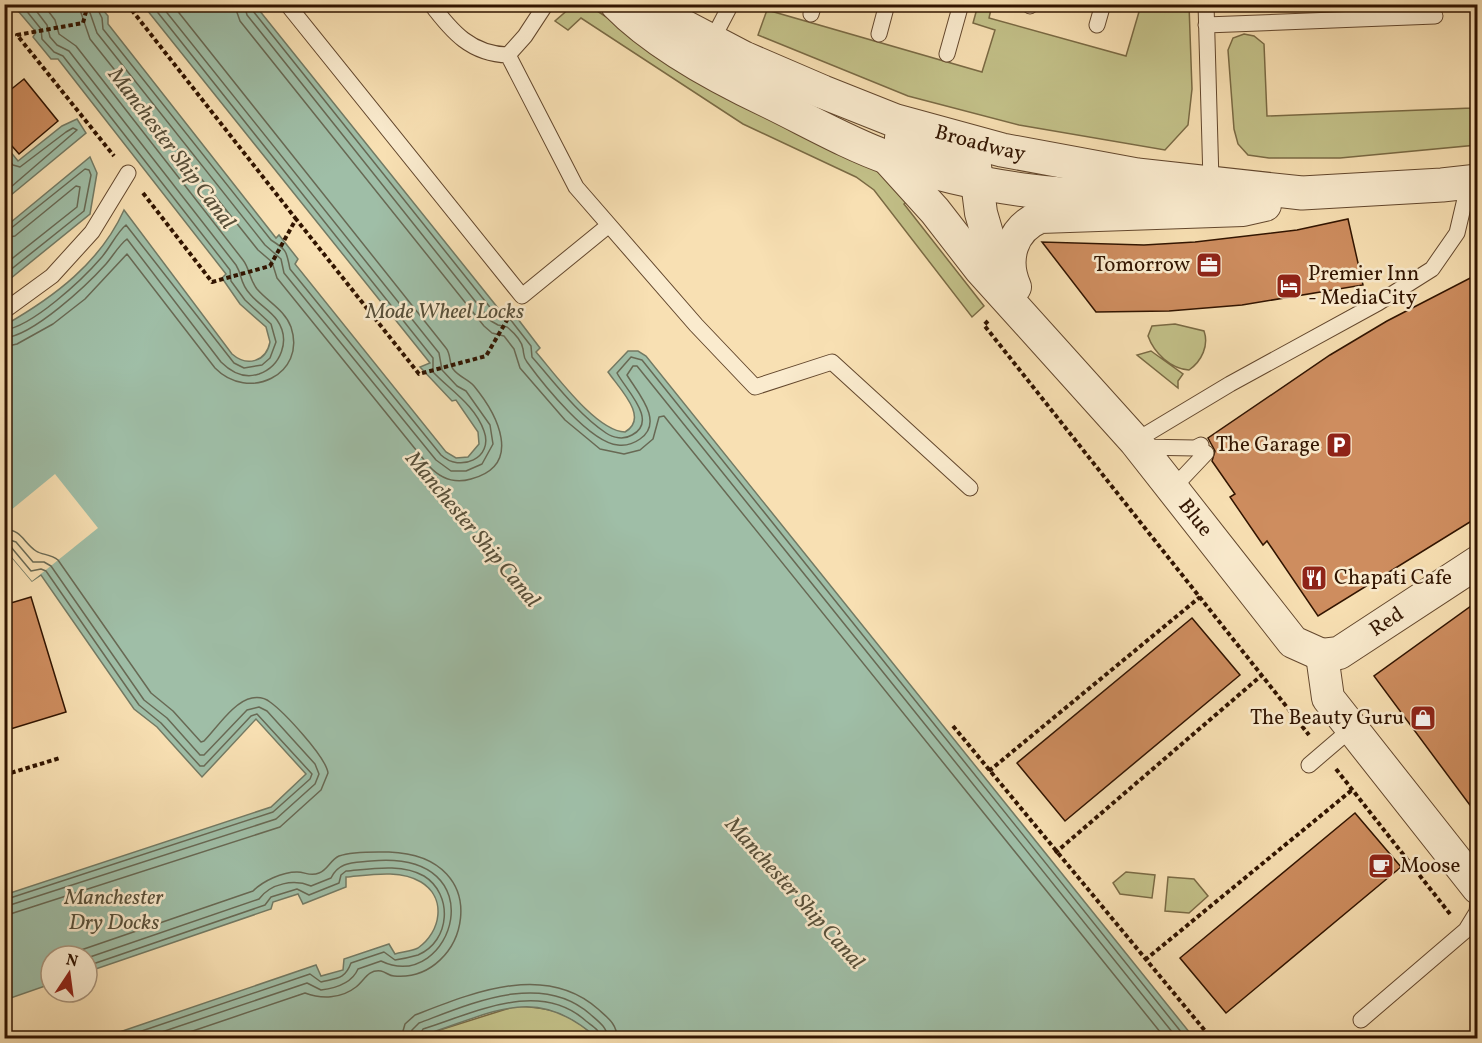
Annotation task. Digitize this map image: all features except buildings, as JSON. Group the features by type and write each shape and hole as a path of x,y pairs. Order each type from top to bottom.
{"street":[{"name":"Broadway","path":"617,4 629,16 668,45 744,58 906,124 1002,150 1137,175 1211,181 1302,193 1473,181"},
{"name":"Broadway","path":"641,4 676,23 744,90 887,158 923,170 1054,196 1265,205"},
{"name":"Broadway","path":"705,52 820,107 972,163 975,166 975,182 993,254 1013,284 1040,333"},
{"name":"Blue","path":"887,158 935,211 980,269 1040,333 1137,444 1293,642 1322,655"},
{"name":"Broadway","path":"1013,284 1010,255 1013,244 1025,223 1040,218 1243,210 1302,193"},
{"name":"Red","path":"1322,655 1339,653 1478,562"},
{"path":"1322,655 1328,698 1477,893"}],"lane":[{"path":"287,4 522,296 609,225"},
{"path":"430,4 469,46 489,54 508,55"},
{"path":"508,55 525,36 546,4"},
{"path":"705,52 731,4"},
{"path":"879,34 888,4"},
{"path":"947,54 961,4"},
{"path":"1097,25 1103,4"},
{"path":"1206,4 1211,181"},
{"path":"1206,25 1435,16"},
{"path":"508,55 576,187 755,387 832,362 970,488"},
{"path":"4,311 52,276 92,232 128,173"},
{"path":"1137,444 1230,384 1378,303 1432,269 1457,233 1473,181"},
{"path":"1137,444 1204,449 1173,489"},
{"path":"1309,765 1351,729"},
{"path":"1361,1020 1464,931 1473,921 1477,893"}],"path":[{"path":"88,4 82,23 17,35 213,282 270,266 296,219"},
{"path":"127,4 419,374 486,356 522,296"},
{"path":"995,316 984,325 1316,744"},
{"path":"989,771 1200,597"},
{"path":"1055,853 1262,675"},
{"path":"953,726 1055,853 1211,1038"},
{"path":"4,775 60,758"},
{"path":"1335,768 1464,931"},
{"path":"1145,960 1352,790"}],"shaded area":[{"path":"588,5 694,74 882,170 911,197 904,204 984,306 972,317 874,190 856,177 743,124 581,18 568,30 555,21 570,8"},
{"path":"978,5 992,5 989,18 1126,56 1141,5 1189,5 1192,89 1188,125 1165,150 1019,125 908,96 758,35 767,10 982,72 995,30 973,23"},
{"path":"1244,34 1254,36 1264,44 1267,116 1472,108 1472,89 1477,89 1477,145 1340,158 1269,158 1248,155 1238,144 1234,129 1228,50 1233,38"},
{"path":"1175,324 1204,331 1205,347 1198,362 1189,370 1176,367 1164,359 1154,348 1148,336 1152,326"},
{"path":"1151,351 1183,374 1178,381 1178,388 1137,355"},
{"path":"1126,872 1155,875 1152,898 1120,894 1113,883"},
{"path":"1168,877 1194,879 1208,896 1189,913 1165,911"},
{"path":"516,1006 541,1008 560,1013 577,1022 597,1038 423,1038 424,1035"}],"water":[{"path":"13,5 99,5 108,16 108,24 276,238 279,235 298,259 295,264 446,452 456,458 468,457 479,444 478,432 456,400 452,401 420,367 430,363 143,5 255,5 502,313 511,310 540,348 536,352 589,412 614,429 625,432 632,426 634,411 625,394 608,372 628,351 638,351 646,356 1194,1038 597,1038 575,1021 554,1011 533,1007 493,1012 424,1035 423,1038 102,1038 316,965 321,976 343,970 344,959 389,944 395,954 418,948 432,933 438,915 438,906 435,897 421,882 404,875 394,874 346,877 346,887 303,904 298,894 273,902 271,909 99,968 99,944 39,944 39,988 5,1000 4,895 271,807 306,774 256,719 202,777 157,727 134,709 41,575 32,581 5,549 5,325 41,303 74,277 102,246 124,210 232,354 244,360 255,360 264,354 270,342 266,327 240,304 222,278 226,274 58,59 51,59 33,37 36,32"},
{"path":"77,119 86,133 5,200 5,145 18,161 62,126"},
{"path":"90,157 97,173 90,214 5,283 5,227"}],"pier":[{"path":"55,474 98,528 32,581 5,549 5,515"}],"place":[{"name":"Tomorrow","path":"1209,265"},
{"name":"Premier Inn - MediaCity","path":"1289,286"},
{"name":"The Garage","path":"1339,445"},
{"name":"Chapati Cafe","path":"1314,578"},
{"name":"The Beauty Guru","path":"1423,718"},
{"name":"Moose","path":"1381,866"}],"water label":[{"name":"Manchester Ship Canal","path":"171,149"},
{"name":"Mode Wheel Locks","path":"445,312"},
{"name":"Manchester Ship Canal","path":"472,530"},
{"name":"Manchester Ship Canal","path":"794,894"},
{"name":"Manchester Dry Docks","path":"114,910"}]}
